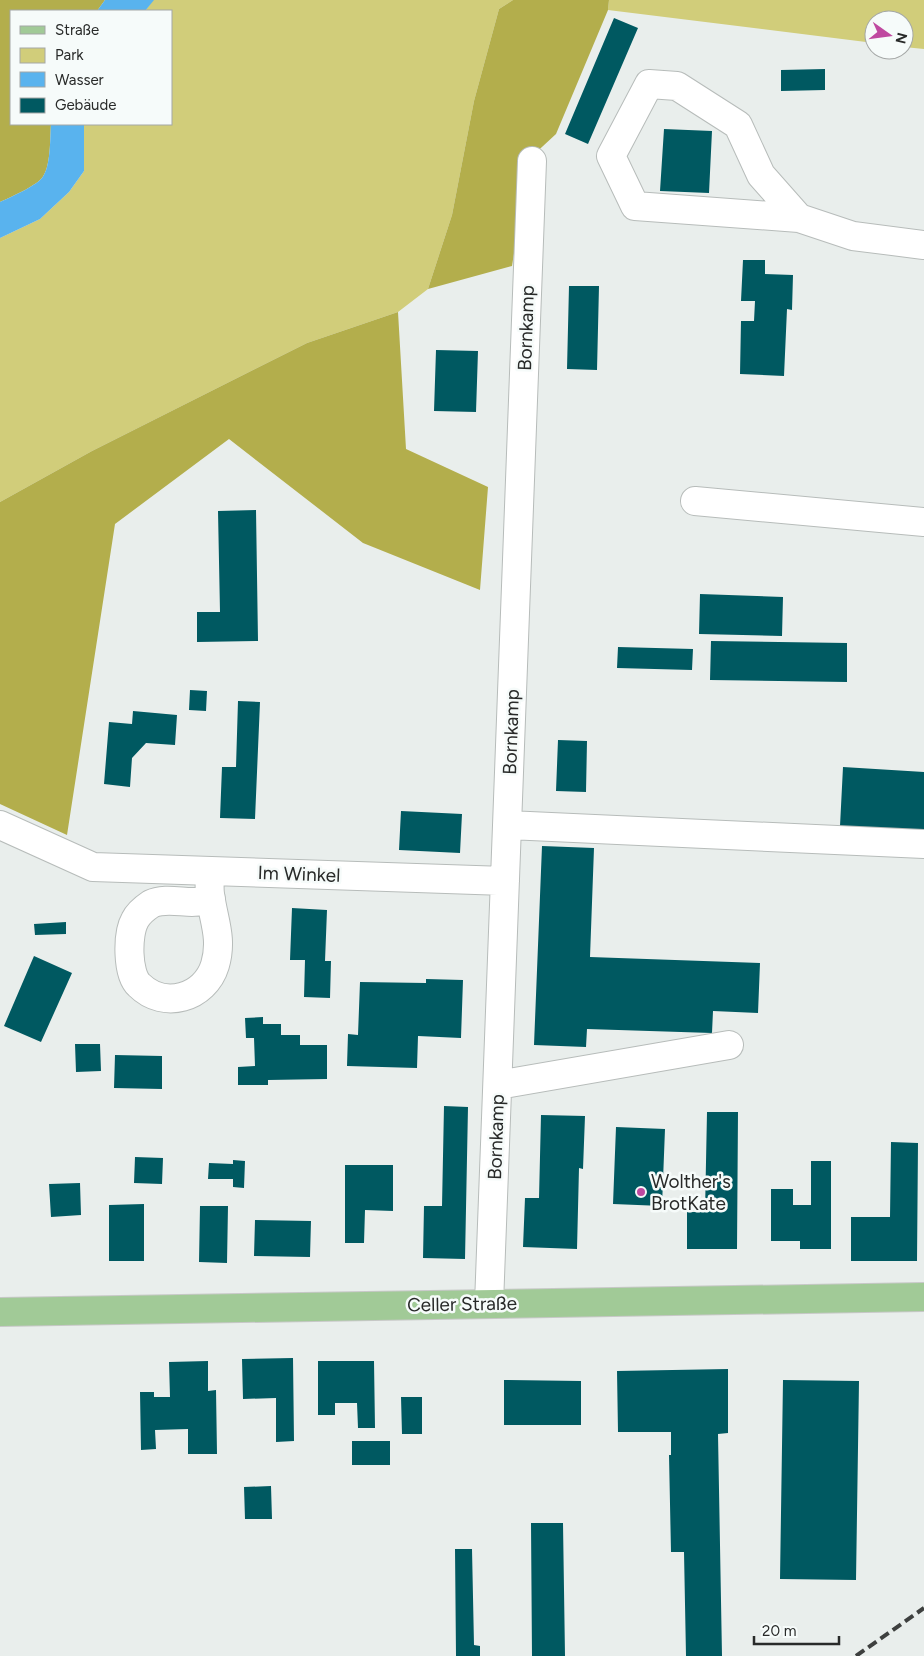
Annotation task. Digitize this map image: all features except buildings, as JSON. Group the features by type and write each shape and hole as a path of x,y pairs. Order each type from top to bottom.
{"main road":[{"name":"Celler Straße","path":"0,1312 924,1297"}],"street":[{"path":"799,218 761,175 738,125 678,86 649,84 611,156 635,206 799,218 853,236 924,245"},
{"name":"Bornkamp","path":"489,1304 532,161"},
{"path":"696,501 924,522"},
{"name":"Im Winkel","path":"0,824 93,867 505,881"},
{"path":"507,825 924,844"},
{"path":"210,871 211,899"},
{"path":"498,1085 729,1045"}],"green space":[{"path":"153,0 513,0 499,9 474,101 452,215 428,289 398,312 307,343 92,451 0,502 0,238 40,219 69,192 84,171 84,125 172,125 172,10 146,10"},
{"path":"609,0 924,0 924,49 914,48 914,10 864,10 864,42 608,10"}],"shaded area":[{"path":"0,0 105,0 98,10 10,10 10,125 51,125 50,144 49,160 42,178 16,195 0,202"},
{"path":"513,0 609,0 608,10 556,134 529,159 512,266 428,289 452,215 474,101 499,9"},
{"path":"398,312 406,449 488,487 480,590 363,543 229,439 115,524 67,835 0,804 0,502 92,451 307,343"}],"water":[{"path":"105,0 154,0 146,10 98,10"},
{"path":"51,125 84,125 84,171 69,192 40,219 0,238 0,202 16,195 42,178 49,160"}],"railway":[{"path":"856,1656 924,1608"}],"place":[{"name":"Wolther's BrotKate","path":"641,1192"}]}
